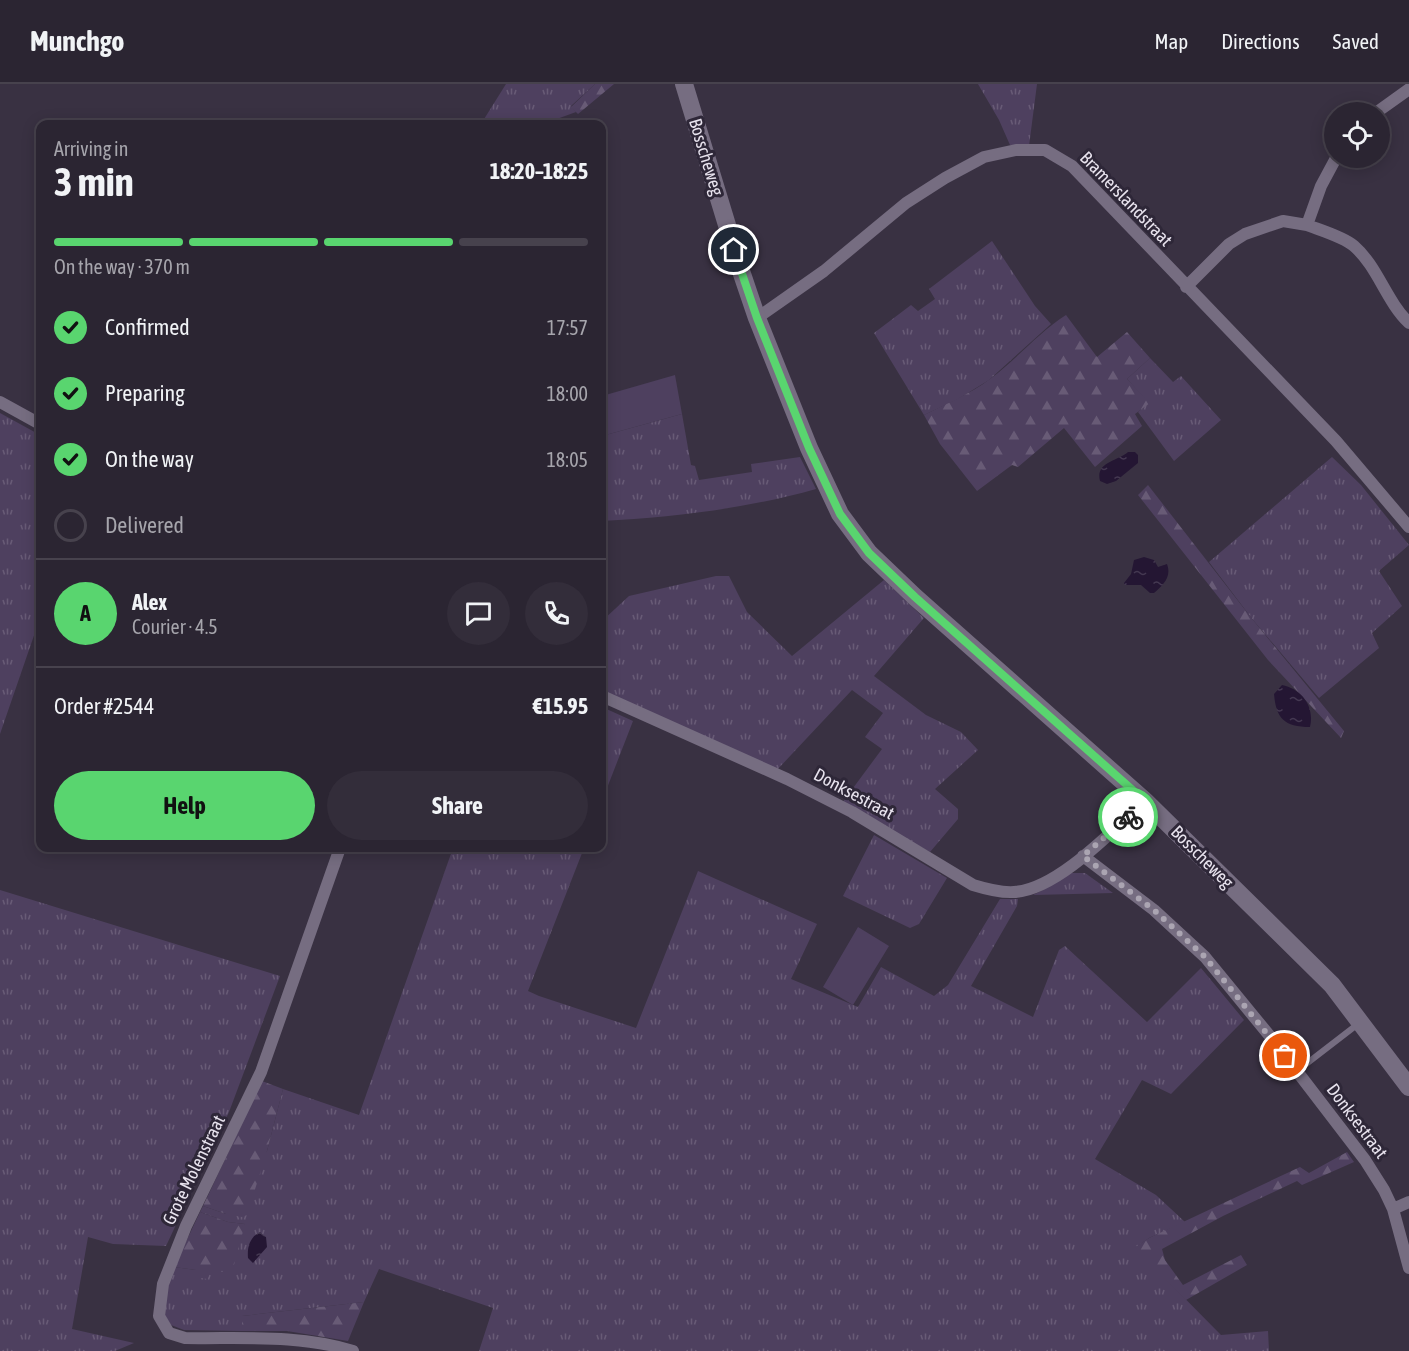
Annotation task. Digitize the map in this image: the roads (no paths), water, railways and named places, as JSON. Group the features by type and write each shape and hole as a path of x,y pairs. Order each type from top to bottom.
{"street":[{"name":"Bosscheweg","path":"684,84 757,318 809,448 840,514 869,553 915,597 1145,801 1332,985 1409,1087"},
{"path":"1390,103 1409,89"},
{"name":"Bramerslandstraat","path":"757,318 824,271 906,203 945,178 984,157 1016,150 1045,150 1072,166 1336,441 1409,526"},
{"path":"1307,225 1321,186 1331,168"},
{"path":"1186,286 1229,244 1245,234 1283,221 1307,225 1353,244 1364,257 1397,312 1409,323"},
{"path":"0,402 36,422"},
{"name":"Donksestraat","path":"606,698 787,778 852,812 973,885 1005,892 1033,888 1049,880 1083,856 1145,801"},
{"name":"Grote Molenstraat","path":"339,852 261,1072 186,1226 163,1284 159,1316 169,1333 185,1338 295,1339 332,1344 353,1351"},
{"name":"Donksestraat","path":"1083,856 1154,910 1205,957 1297,1071 1365,1160 1384,1190 1393,1209 1409,1268"},
{"path":"1393,1209 1409,1202"}],"lane":[{"path":"1297,1071 1361,1022"}],"water":[{"path":"1128,452 1135,452 1138,455 1138,463 1116,481 1107,484 1100,481 1099,475 1104,466"},
{"path":"1144,557 1154,560 1158,567 1167,564 1167,577 1154,593 1150,593 1141,585 1125,585 1124,583 1131,574 1134,560"},
{"path":"1282,685 1296,690 1309,706 1310,727 1288,723 1279,715 1274,694"},
{"path":"260,1232 266,1237 267,1247 253,1263 248,1258 249,1246"}]}
